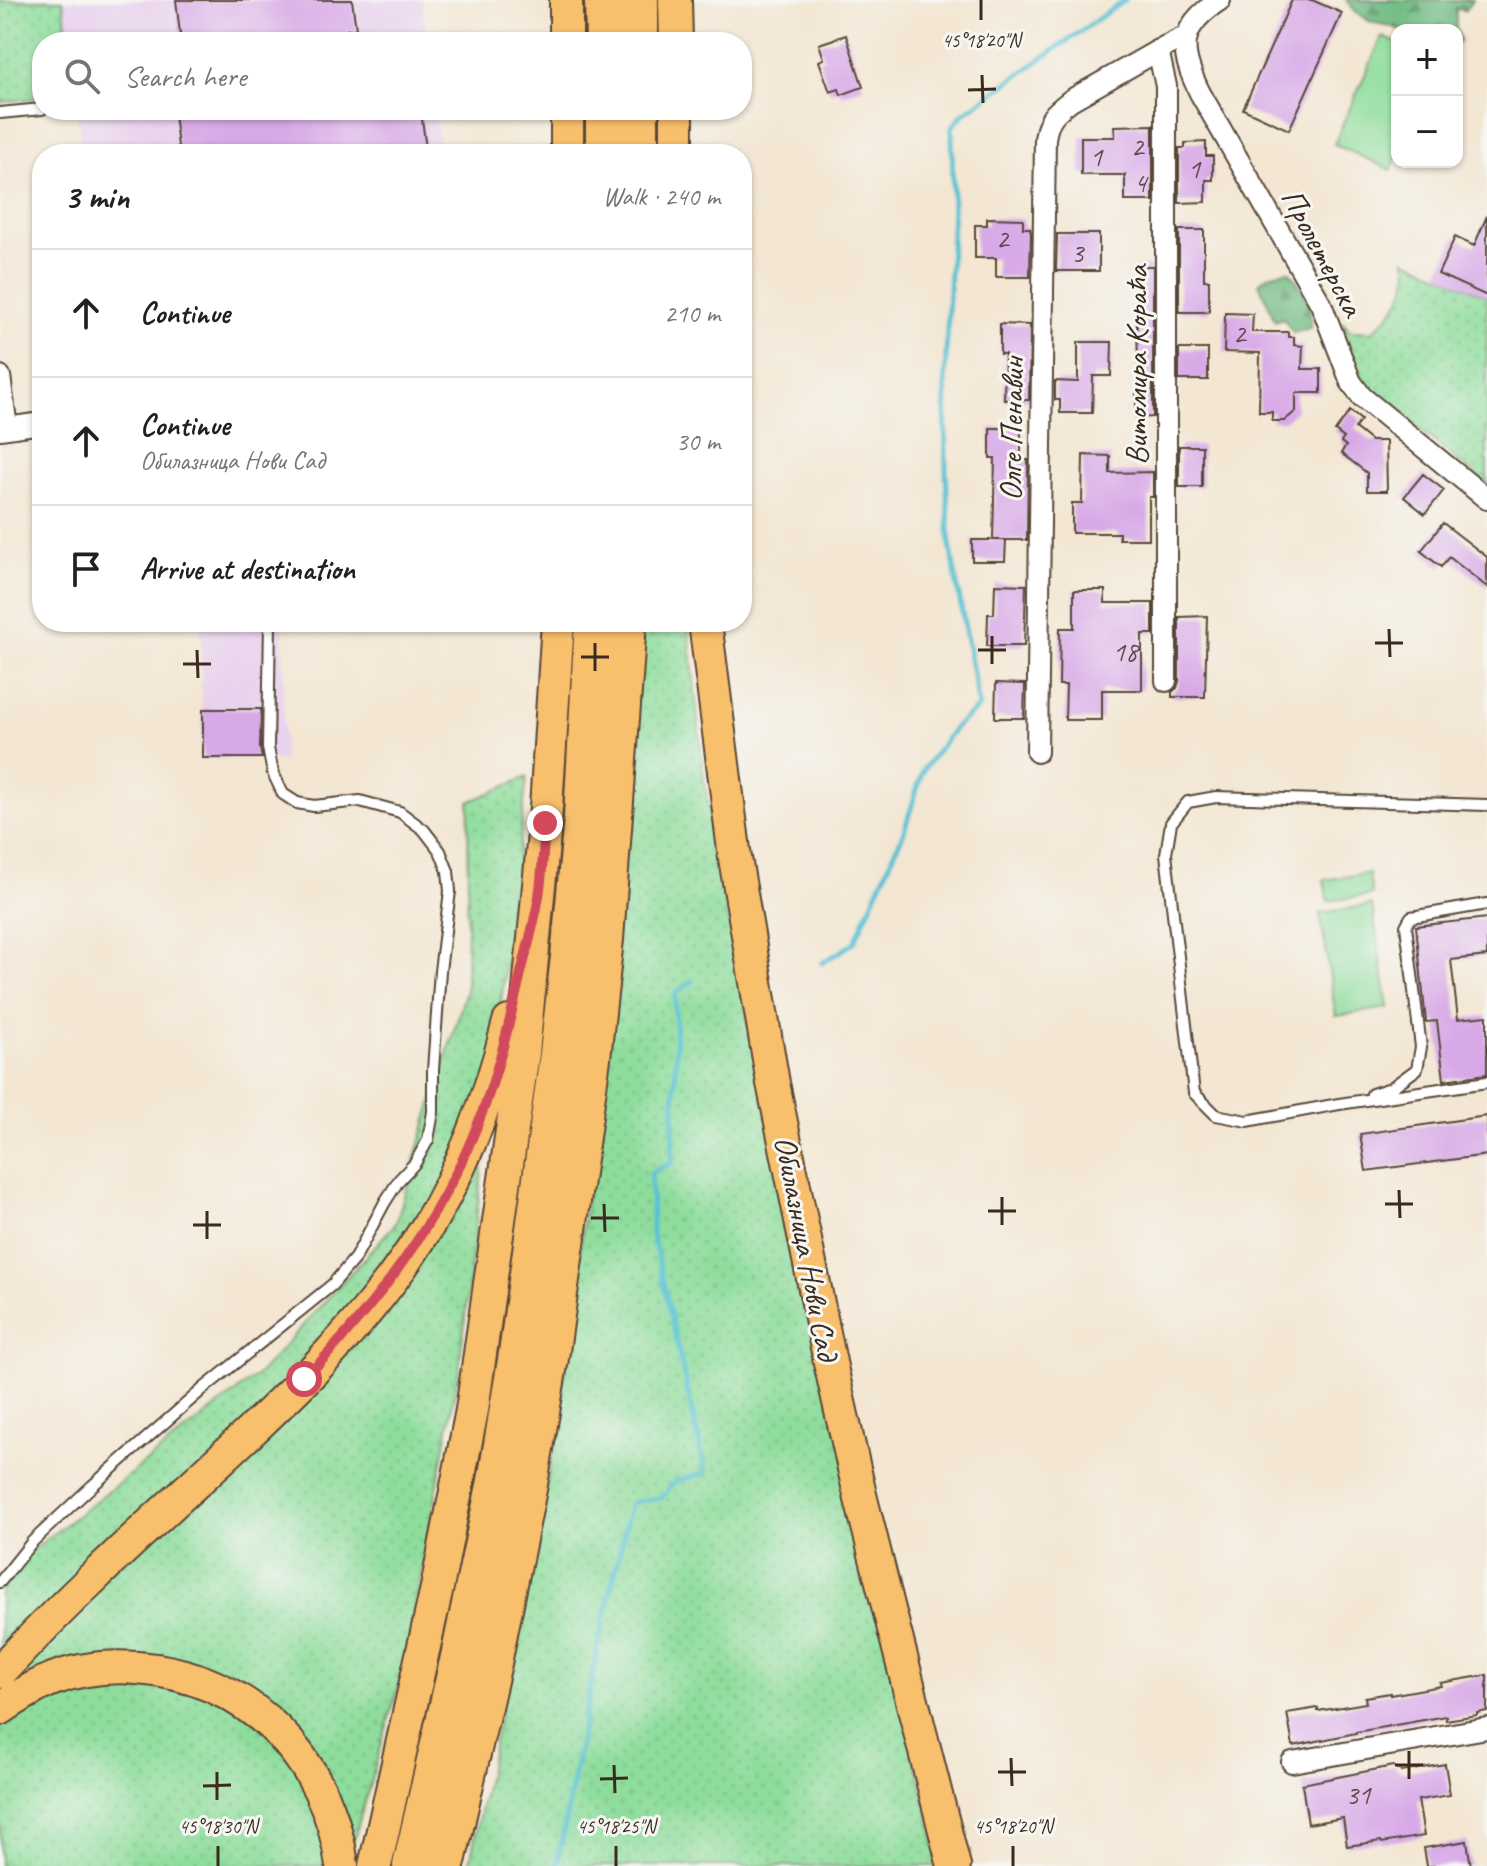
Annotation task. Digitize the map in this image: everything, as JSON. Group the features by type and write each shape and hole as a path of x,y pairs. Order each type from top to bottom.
{"highway":[{"path":"604,0 605,32"},
{"path":"639,0 639,32"},
{"path":"605,120 605,144"},
{"path":"639,120 639,144"},
{"path":"412,1866 494,1495 518,1354 571,948 583,817 593,632"},
{"path":"445,1866 495,1648 528,1484 549,1358 591,1058 604,939 626,632"}],"main road":[{"path":"566,0 566,32"},
{"path":"675,0 676,32"},
{"path":"567,120 567,144"},
{"path":"677,120 677,144"},
{"path":"375,1866 437,1588 472,1410 523,1053 540,894 557,632"},
{"name":"Обилазница Нови Сад","path":"706,632 735,858 782,1128 861,1499 954,1866"},
{"path":"0,1672 64,1605 262,1421 335,1347 408,1257 444,1198 481,1114 499,1063 540,894"},
{"path":"0,1709 54,1679 100,1669 125,1667 175,1672 216,1687 259,1714 300,1757 325,1799 342,1866"}],"street":[{"path":"1158,50 1187,36 1197,18 1220,0"},
{"name":"Пролетерска","path":"1187,36 1186,62 1192,77 1321,304 1351,382 1362,397 1487,499"},
{"name":"Олге Пенавин","path":"1037,752 1047,125 1057,111 1071,100 1158,50"},
{"name":"Витомира Кораћа","path":"1158,50 1166,86 1166,681"},
{"path":"0,376 4,428 32,424"},
{"path":"1292,1762 1487,1728"}],"lane":[{"path":"0,113 32,110"},
{"path":"0,1582 32,1542 92,1486 203,1389 332,1285 355,1258 385,1202 415,1163 428,1140 433,1112 440,971 450,891 448,871 440,851 424,830 400,812 360,801 314,806 297,803 283,794 273,773 268,748 270,632"},
{"path":"1487,805 1216,797 1188,802 1171,823 1166,854 1194,1093 1216,1115 1247,1121 1487,1082"},
{"path":"1339,1104 1391,1088 1417,1069 1421,1047 1406,926 1411,917 1487,904"}],"shaded area":[{"path":"63,0 422,0 426,32 67,32"},
{"path":"78,120 436,120 439,144 81,144"},
{"path":"201,632 283,632 284,761 204,758 202,761"}],"green space":[{"path":"0,0 63,0 67,32 32,32 32,98 0,102"},
{"path":"1346,0 1473,0 1464,11 1456,8 1456,24 1391,24 1391,27 1375,23 1357,12"},
{"path":"1382,37 1391,41 1391,170 1334,144"},
{"path":"1405,259 1487,296 1487,484 1371,390 1354,358 1342,322 1351,331 1372,332 1379,325 1394,309 1404,290 1408,269"},
{"path":"1289,271 1306,298 1311,321 1310,328 1293,333 1283,318 1275,321 1259,283 1272,274"},
{"path":"642,632 689,632 704,780 769,1128 940,1866 469,1866 557,1431 605,1054"},
{"path":"527,777 459,1369 404,1667 346,1866 0,1866 0,1592 26,1555 259,1374 396,1223 466,991 469,802"},
{"path":"1369,873 1372,895 1328,901 1324,880"},
{"path":"1372,905 1388,1008 1336,1016 1320,913"}],"building":[{"path":"176,0 352,0 356,29 346,32 180,32"},
{"path":"1292,0 1312,0 1342,13 1289,130 1243,109"},
{"path":"846,35 863,87 841,95 839,89 830,92 819,61 824,59 819,44"},
{"path":"175,120 422,120 425,144 178,144"},
{"path":"1153,125 1153,201 1125,201 1125,175 1081,175 1081,137 1115,137 1114,126"},
{"path":"1206,142 1206,156 1213,156 1213,180 1206,180 1206,202 1179,203 1179,148 1185,148 1185,143"},
{"path":"1487,216 1487,296 1438,274 1455,237 1474,246"},
{"path":"987,218 1023,219 1023,228 1030,228 1030,277 996,277 996,258 975,258 975,225 987,225"},
{"path":"1179,230 1204,230 1204,280 1209,280 1209,312 1179,312"},
{"path":"1057,234 1099,234 1099,271 1056,271"},
{"path":"1135,266 1153,266 1153,417 1136,418 1136,390 1139,390"},
{"path":"1225,313 1253,314 1252,332 1288,332 1288,337 1294,337 1294,345 1303,346 1302,369 1321,369 1321,393 1296,393 1296,411 1284,421 1272,421 1272,412 1259,412 1260,353 1224,352"},
{"path":"1000,324 1030,325 1029,400 1004,400 1005,354 1000,354"},
{"path":"1078,342 1112,342 1111,376 1093,376 1092,413 1060,413 1060,400 1055,400 1055,381 1078,382"},
{"path":"1179,349 1208,349 1208,380 1179,380"},
{"path":"1350,411 1361,420 1355,428 1371,441 1386,441 1387,491 1367,491 1367,473 1341,453 1346,446 1341,442 1344,438 1335,431"},
{"path":"990,428 1021,428 1021,460 1028,460 1027,540 993,540 995,458 990,458"},
{"path":"1179,446 1202,446 1202,487 1179,487"},
{"path":"1083,455 1110,456 1110,473 1153,472 1153,497 1149,497 1149,539 1119,539 1119,533 1072,533 1072,503 1082,503"},
{"path":"1423,474 1444,490 1425,514 1404,497"},
{"path":"1443,523 1487,557 1487,587 1449,557 1441,567 1421,551"},
{"path":"972,540 1006,540 1005,561 972,561"},
{"path":"995,584 1026,585 1024,646 987,646 988,614 994,614"},
{"path":"1074,590 1105,590 1105,603 1153,603 1153,634 1142,634 1142,690 1102,690 1102,720 1065,720 1066,685 1059,685 1060,628 1074,628"},
{"path":"1207,616 1205,697 1172,697 1179,681 1179,617"},
{"path":"996,683 1025,684 1024,718 995,718"},
{"path":"203,709 261,709 262,758 203,758"},
{"path":"1487,918 1487,956 1451,960 1458,1019 1487,1016 1487,1074 1444,1080 1437,1021 1426,1022 1416,926"},
{"path":"1487,1116 1487,1155 1366,1171 1360,1134"},
{"path":"1487,1675 1487,1711 1477,1715 1446,1720 1446,1716 1293,1746 1287,1713 1366,1703 1365,1697 1441,1686 1440,1683"},
{"path":"1445,1764 1450,1795 1418,1800 1424,1836 1347,1846 1343,1818 1308,1824 1302,1784 1393,1766 1402,1772"},
{"path":"1467,1841 1471,1866 1427,1866 1424,1848"}],"waterway":[{"path":"822,963 854,943 903,834 923,770 956,726 979,707 950,545 946,474 945,375 953,209 952,127 963,114 1125,0"},
{"path":"557,1866 598,1645 631,1503 663,1497 675,1481 706,1473 652,1233 651,1173 672,1162 675,994 692,981"}],"route":[{"path":"304,1379 364,1314 408,1257 460,1165 499,1063 540,894 545,823"}]}
